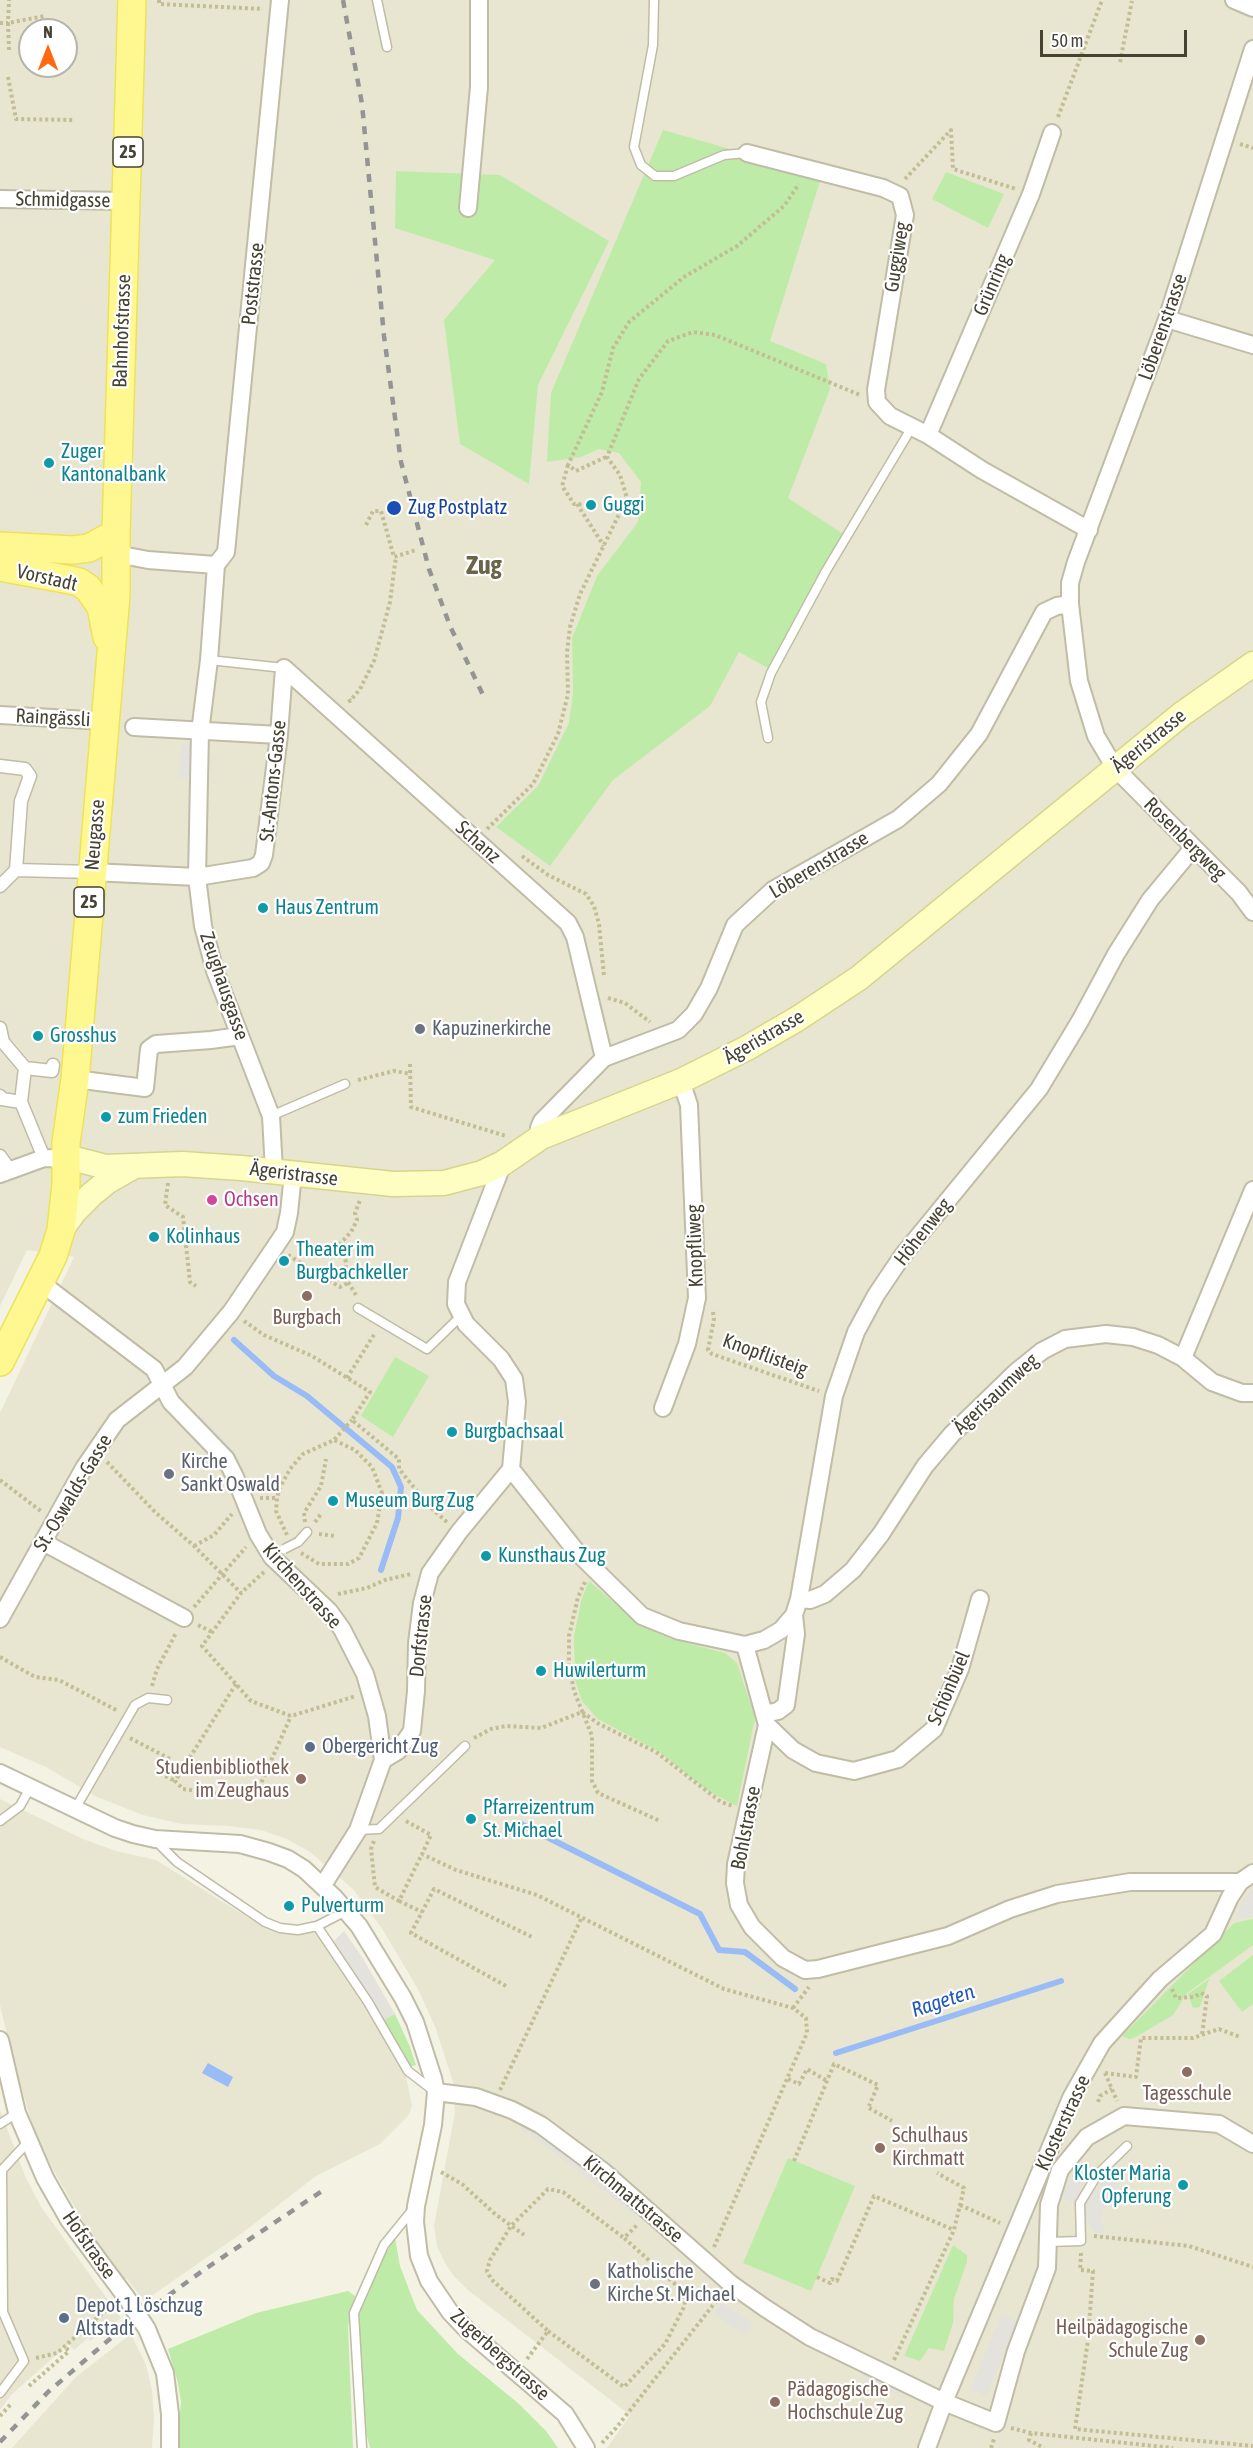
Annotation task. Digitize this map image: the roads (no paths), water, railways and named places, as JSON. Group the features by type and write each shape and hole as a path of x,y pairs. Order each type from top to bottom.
{"main road":[{"name":"Bahnhofstrasse","path":"111,662 117,544 132,0"},
{"path":"0,546 73,550 117,544"},
{"name":"Vorstadt","path":"0,567 79,582 88,588 101,607 111,662"},
{"name":"Neugasse","path":"64,1072 92,872 111,662"},
{"name":"Ägeristrasse","path":"55,1159 79,1160 106,1167 182,1164 393,1184 444,1183 482,1173 541,1137 681,1081 747,1048 797,1019 859,978 1182,714 1253,663"},
{"name":"25","path":"0,1362 40,1282 62,1230 66,1184 55,1159 64,1072"},
{"path":"62,1230 75,1210 92,1194 108,1181 133,1167"}],"street":[{"path":"468,208 479,87 478,0"},
{"path":"1234,0 1253,8"},
{"name":"Poststrasse","path":"209,660 216,565 226,552 279,3"},
{"name":"Löberenstrasse","path":"1116,768 1096,736 1079,681 1070,604 1070,583 1167,319 1253,49"},
{"name":"Grünring","path":"928,435 1031,194 1053,133"},
{"name":"Guggiweg","path":"747,153 883,188 900,196 905,215 876,390 877,402 890,416 912,427"},
{"name":"Schmidgasse","path":"0,199 127,201"},
{"path":"1167,319 1253,345"},
{"path":"912,427 982,470 1089,530"},
{"path":"117,544 148,560 216,565"},
{"name":"Löberenstrasse","path":"541,1137 539,1128 542,1121 604,1058 663,1038 678,1030 694,1014 709,988 735,925 773,890 898,819 939,784 979,734 1044,612 1057,606 1070,604"},
{"name":"Zeughausgasse","path":"209,660 200,732 197,877 203,926 215,971 272,1116 283,1173"},
{"name":"St.-Antons-Gasse","path":"197,877 253,868 261,862 264,855 279,735 284,668"},
{"name":"Schanz","path":"284,668 568,923 575,937 604,1058"},
{"name":"Raingässli","path":"0,715 106,721"},
{"path":"134,727 279,735"},
{"path":"0,766 25,768 30,776 21,801 16,870 0,886"},
{"name":"Rosenbergweg","path":"1116,768 1239,893 1253,912"},
{"name":"Höhenweg","path":"796,1607 834,1396 856,1332 876,1295 903,1255 1039,1089 1150,900 1193,848"},
{"path":"16,870 197,877"},
{"path":"0,1028 3,1042 25,1068 64,1072 144,1088 149,1049 156,1044 240,1036"},
{"path":"0,1156 5,1172 55,1159 21,1101 25,1068"},
{"name":"Knopfliweg","path":"663,1408 687,1344 697,1298 689,1105 681,1081"},
{"path":"0,1096 2,1099 21,1101"},
{"path":"503,1162 457,1282 456,1304 466,1323 501,1359 514,1379 517,1402 512,1469 591,1567 642,1616 679,1631 745,1645 764,1640 781,1630 796,1607"},
{"name":"St.-Oswalds-Gasse","path":"0,1619 84,1468 117,1420 186,1367 231,1312 285,1232 289,1214 283,1173"},
{"path":"1183,1358 1253,1190"},
{"name":"Kirchenstrasse","path":"40,1282 154,1369 171,1402 226,1459 258,1534 311,1595 329,1611 342,1629 365,1674 377,1716 383,1760 358,1830 323,1885"},
{"name":"Ägerisaumweg","path":"796,1607 825,1594 853,1570 881,1534 925,1466 952,1434 1016,1372 1042,1351 1065,1339 1106,1334 1133,1337 1158,1345 1183,1358 1212,1382 1242,1393 1253,1394"},
{"name":"Dorfstrasse","path":"383,1760 398,1751 412,1731 417,1643 422,1603 430,1573 459,1532 512,1469"},
{"path":"44,1542 184,1618"},
{"name":"Schönbüel","path":"766,1719 793,1750 816,1763 854,1771 898,1759 934,1729 960,1669 980,1599"},
{"path":"766,1719 786,1706 796,1634 796,1607"},
{"name":"Bohlstrasse","path":"745,1645 766,1719 736,1864 735,1883 739,1905 752,1927 783,1958 805,1970 818,1969 948,1936 1010,1909 1057,1894 1130,1882 1246,1877"},
{"name":"Zugerbergstrasse","path":"0,1773 115,1828 154,1839 255,1847 288,1859 323,1885 346,1911 371,1944 403,1998 422,2044 435,2092 433,2125 416,2206 416,2238 419,2256 429,2281 439,2298 467,2330 565,2414 586,2448"},
{"name":"Klosterstrasse","path":"927,2448 1071,2098 1102,2043 1160,1979 1214,1934 1230,1897 1246,1877"},
{"name":"Hofstrasse","path":"0,2040 17,2113 45,2178 69,2220 147,2329 165,2373 170,2414 170,2448"},
{"name":"Kirchmattstrasse","path":"435,2092 476,2097 512,2110 541,2125 604,2172 731,2284 810,2337 944,2402 996,2423"},
{"name":"Klosterstrasse","path":"996,2423 1016,2351 1047,2268 1049,2205 1060,2170 1087,2137 1124,2115 1219,2124 1253,2144"}],"lane":[{"path":"377,0 387,47"},
{"name":"Guggiweg","path":"654,0 653,45 634,147 641,165 656,176 674,176 724,155 747,153"},
{"path":"768,738 761,702 771,673 826,571 912,427"},
{"path":"209,660 284,668"},
{"path":"272,1116 345,1084"},
{"path":"360,1310 427,1349 462,1315"},
{"path":"277,1556 307,1532"},
{"path":"75,1809 135,1705 148,1698 167,1700"},
{"path":"358,1830 378,1828 465,1746"},
{"path":"0,1821 20,1806 30,1788"},
{"path":"154,1839 177,1862 265,1922 280,1928 298,1930 317,1926 346,1911"},
{"path":"317,1926 368,2002 408,2071 435,2092"},
{"path":"0,2124 17,2113"},
{"path":"0,2393 24,2361 3,2312 2,2170 28,2142"},
{"path":"1048,2242 1081,2237 1080,2203 1097,2175 1127,2146"},
{"path":"362,2448 354,2313 384,2245 416,2206"}],"water":[{"path":"208,2063 233,2077 228,2087 202,2073"}],"waterway":[{"path":"234,1340 274,1376 307,1396 392,1467 401,1487 398,1518 381,1570"},
{"path":"519,1823 700,1914 719,1950 745,1952 795,1989"},
{"name":"Rageten","path":"836,2053 1061,1981"}],"railway":[{"path":"343,0 362,104 384,336 401,462 429,569 450,626 484,697"},
{"path":"0,2442 48,2392 118,2332 205,2269 325,2189"}],"place":[{"name":"Zuger Kantonalbank","path":"49,463"},
{"name":"Guggi","path":"591,505"},
{"name":"Zug Postplatz","path":"394,508"},
{"name":"Haus Zentrum","path":"263,908"},
{"name":"Kapuzinerkirche","path":"420,1029"},
{"name":"Grosshus","path":"38,1036"},
{"name":"zum Frieden","path":"106,1117"},
{"name":"Ochsen","path":"212,1200"},
{"name":"Kolinhaus","path":"154,1237"},
{"name":"Theater im Burgbachkeller","path":"284,1261"},
{"name":"Burgbach","path":"307,1296"},
{"name":"Burgbachsaal","path":"452,1432"},
{"name":"Kirche Sankt Oswald","path":"169,1474"},
{"name":"Museum Burg Zug","path":"333,1501"},
{"name":"Kunsthaus Zug","path":"486,1556"},
{"name":"Huwilerturm","path":"541,1671"},
{"name":"Obergericht Zug","path":"310,1747"},
{"name":"Studienbibliothek im Zeughaus","path":"301,1779"},
{"name":"Pfarreizentrum St. Michael","path":"471,1819"},
{"name":"Pulverturm","path":"289,1906"},
{"name":"Tagesschule","path":"1187,2072"},
{"name":"Schulhaus Kirchmatt","path":"880,2148"},
{"name":"Kloster Maria Opferung","path":"1183,2185"},
{"name":"Katholische Kirche St. Michael","path":"595,2284"},
{"name":"Depot 1 Löschzug Altstadt","path":"64,2318"},
{"name":"Heilpädagogische Schule Zug","path":"1200,2340"},
{"name":"Pädagogische Hochschule Zug","path":"775,2402"}],"district":[{"name":"Zug","path":"484,566"}]}
